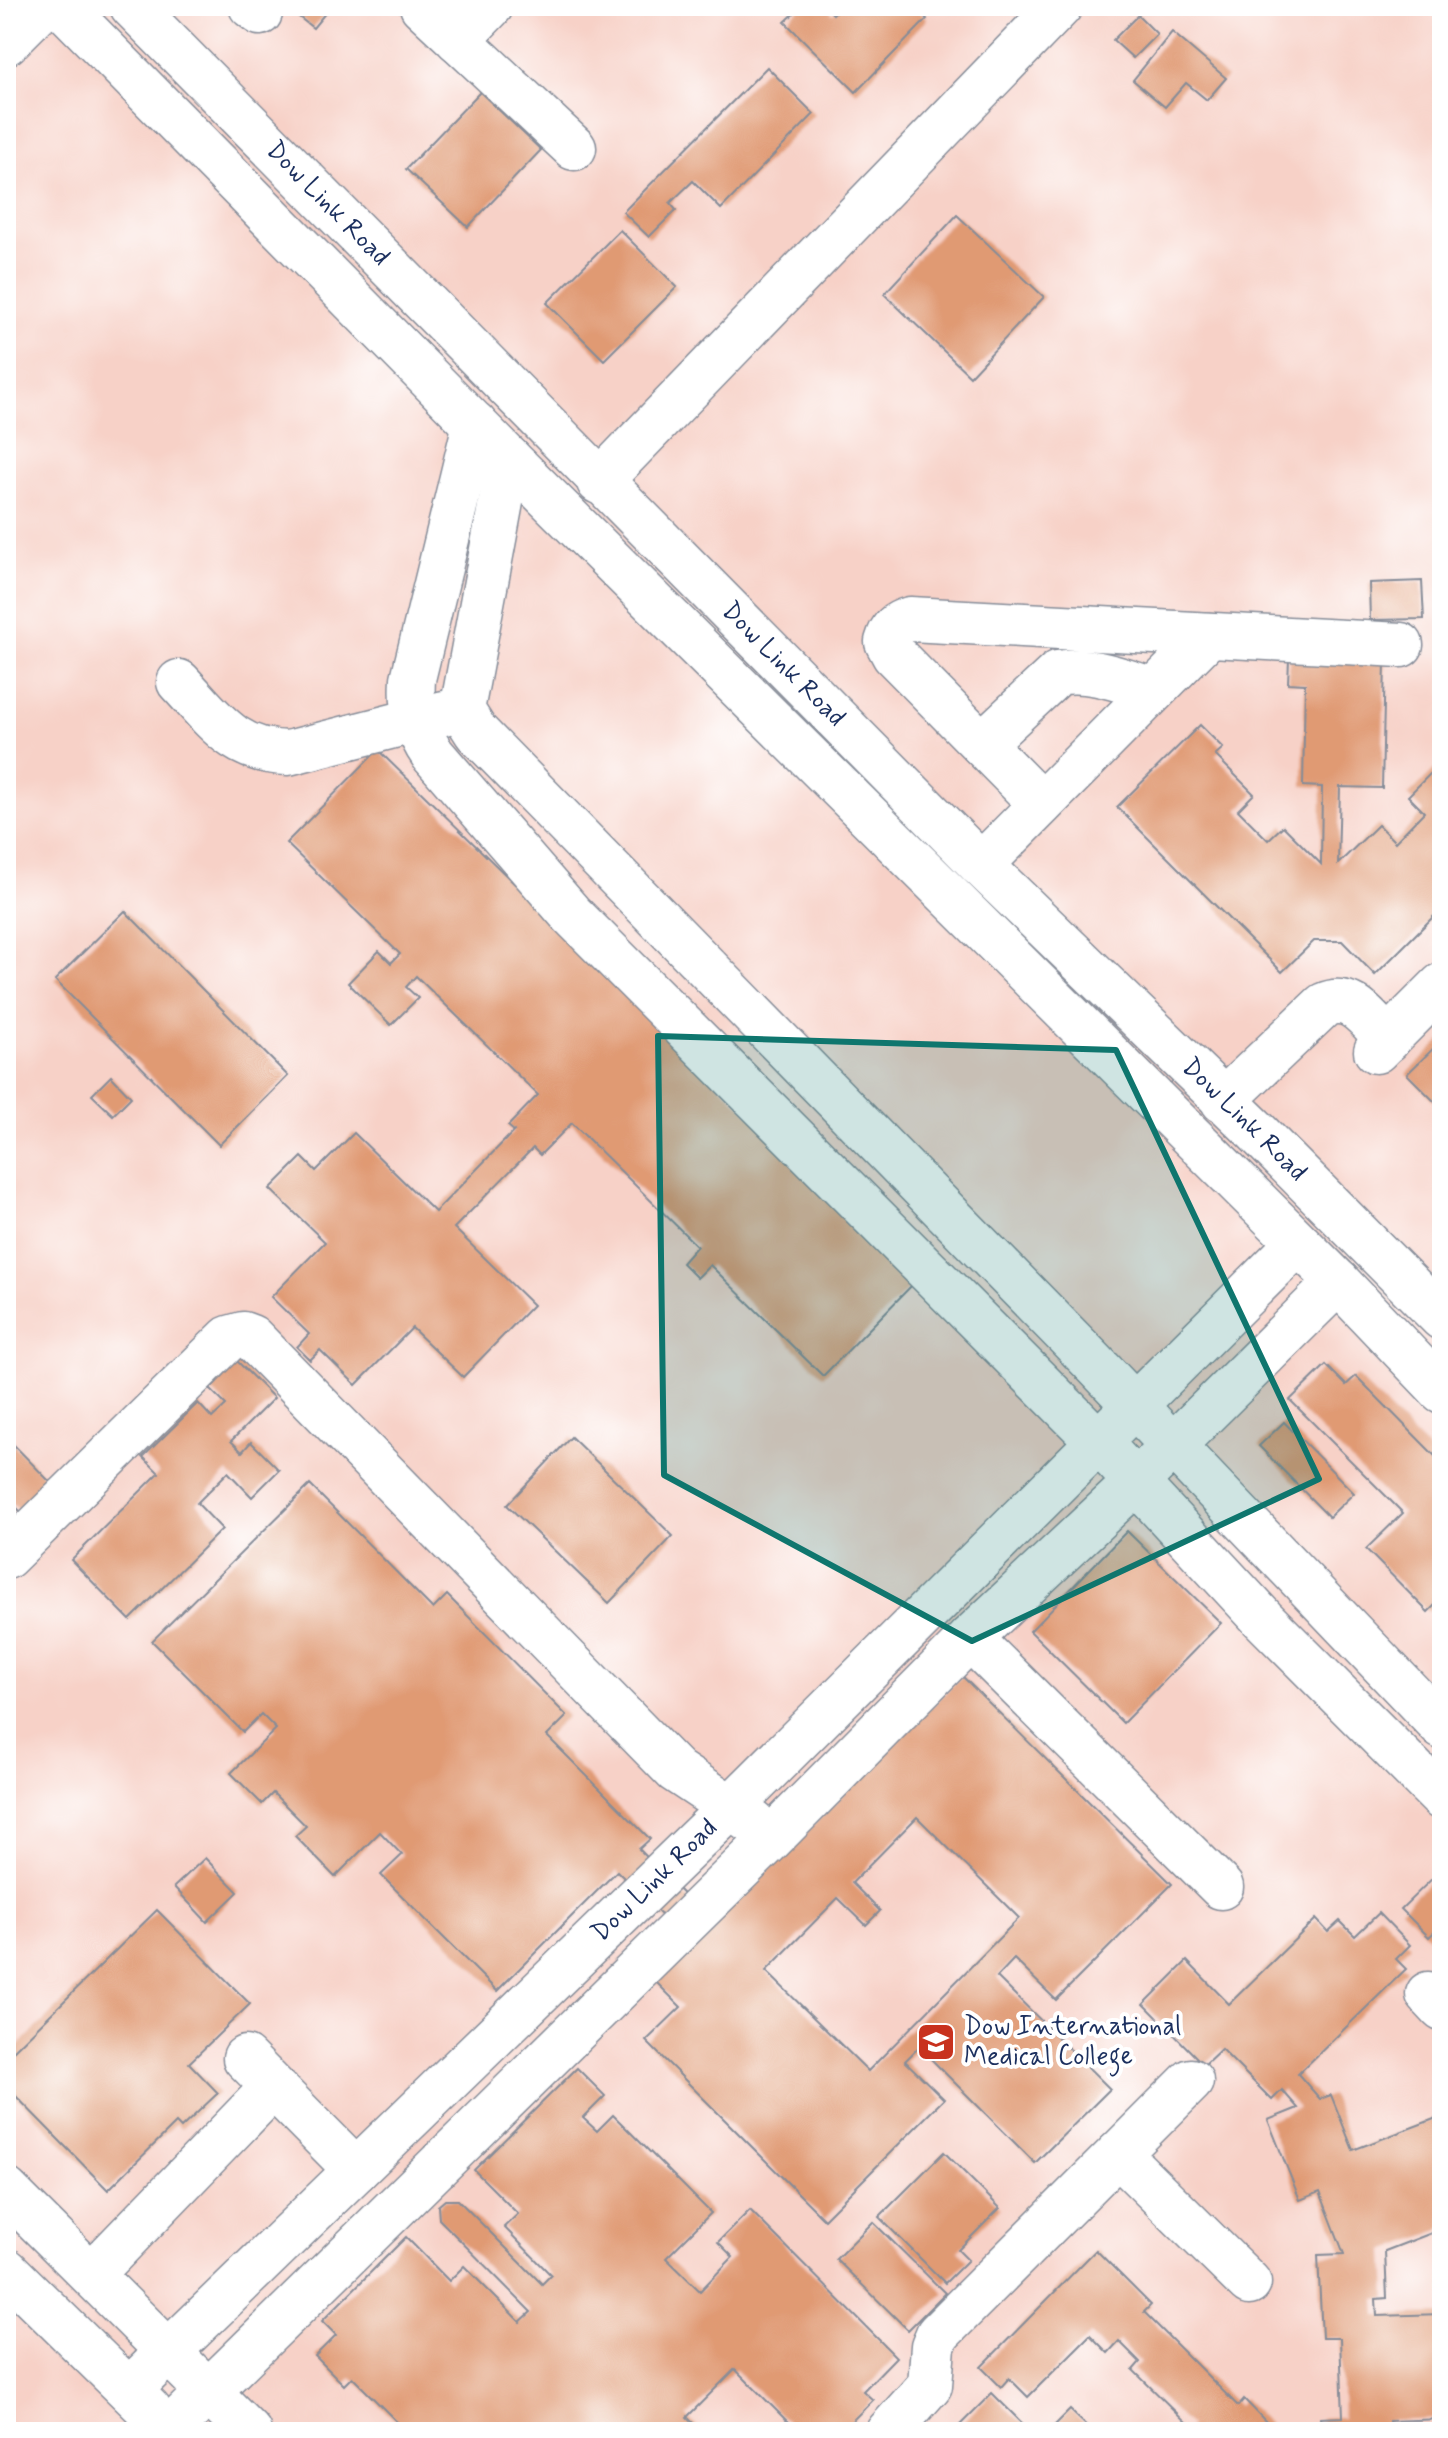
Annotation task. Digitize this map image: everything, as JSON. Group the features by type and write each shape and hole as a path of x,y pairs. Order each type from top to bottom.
{"lane":[{"path":"6,43 43,6"},
{"name":"Dow Link Road","path":"62,6 509,459 1213,1162 1338,1282 1442,1391"},
{"name":"Dow Link Road","path":"132,6 599,482 981,865 1238,1114 1442,1318"},
{"path":"422,6 574,148"},
{"path":"458,40 491,6"},
{"path":"599,482 1060,6"},
{"path":"475,424 413,679 411,703 420,737 570,913 1097,1440 1263,1619 1442,1798"},
{"path":"509,459 462,710 476,732 1134,1404 1442,1727"},
{"path":"1041,804 894,655 887,642 890,630 910,619 1401,645"},
{"path":"981,865 1209,635"},
{"path":"982,744 1058,673 1074,670 1094,673 1154,690"},
{"path":"179,682 232,738 247,747 267,752 288,753 415,718 462,710"},
{"path":"1213,1162 1238,1114 1324,1005 1336,999 1351,1002 1382,1046 1442,985"},
{"name":"Dow Link Road","path":"129,2390 732,1806 1298,1243"},
{"path":"6,2270 170,2431 770,1840 970,1638 1135,1483 1338,1282"},
{"path":"6,1557 229,1338 243,1334 251,1337 676,1771 732,1806 770,1840"},
{"path":"970,1638 1221,1887"},
{"path":"92,2274 259,2072 356,2170"},
{"path":"888,2432 930,2385 933,2346 938,2334 1191,2081"},
{"path":"1118,2154 1249,2283"},
{"path":"6,2190 249,2432"},
{"path":"272,2251 312,2290"}],"highlighted area":[{"path":"658,1036 1116,1050 1319,1479 972,1641 664,1475"}],"shaded area":[{"path":"6,6 1442,6 1442,2432 6,2432"}],"building":[{"path":"285,6 331,6 313,28"},
{"path":"802,6 825,6 833,14 841,6 914,6 927,19 856,92 785,22"},
{"path":"1138,15 1157,34 1133,58 1113,40"},
{"path":"1172,32 1226,78 1207,100 1186,83 1165,107 1133,80"},
{"path":"767,67 814,114 721,209 693,181 670,203 676,210 649,237 623,212"},
{"path":"480,92 541,150 468,227 406,169"},
{"path":"957,215 1044,297 970,376 884,294"},
{"path":"620,230 677,287 604,360 547,303"},
{"path":"1422,581 1424,619 1370,620 1369,583"},
{"path":"1289,659 1385,661 1382,788 1340,787 1338,864 1378,825 1395,842 1424,812 1408,796 1442,762 1442,908 1375,975 1342,941 1314,941 1282,972 1117,807 1200,725 1223,748 1215,755 1254,794 1238,810 1268,840 1283,826 1321,864 1322,787 1303,786 1305,684 1288,683"},
{"path":"378,750 918,1279 823,1376 710,1265 697,1278 682,1263 697,1246 572,1123 540,1155 533,1148 454,1228 533,1305 463,1377 412,1328 356,1385 320,1350 310,1360 297,1347 309,1334 271,1297 325,1242 270,1189 302,1157 316,1171 354,1133 435,1212 514,1131 508,1126 538,1095 416,976 406,987 418,998 391,1025 348,983 379,951 391,963 400,954 286,843"},
{"path":"125,911 288,1076 219,1145 55,980"},
{"path":"1442,1040 1442,1109 1407,1074"},
{"path":"111,1076 131,1097 113,1115 92,1095"},
{"path":"237,1361 274,1398 231,1441 242,1452 251,1442 279,1470 252,1497 228,1472 197,1503 222,1529 130,1620 71,1560 159,1473 143,1457 198,1403 212,1418 226,1405 210,1389"},
{"path":"1326,1365 1346,1385 1356,1376 1437,1458 1442,1452 1442,1598 1428,1612 1366,1549 1403,1513 1290,1400"},
{"path":"1284,1422 1354,1493 1329,1517 1259,1446"},
{"path":"571,1437 673,1536 609,1603 507,1505"},
{"path":"10,1441 52,1484 22,1513 6,1497 6,1445"},
{"path":"310,1485 433,1609 447,1595 567,1716 547,1736 650,1839 639,1849 713,1925 962,1676 1172,1884 1056,2000 1014,1959 997,1977 1110,2089 1035,2163 919,2047 905,2061 944,2099 824,2219 646,2041 681,2007 656,1982 692,1946 617,1871 497,1991 381,1875 402,1855 380,1832 335,1877 295,1836 306,1826 273,1793 262,1804 231,1773 276,1729 261,1714 243,1732 152,1641","holes":["917,1817 1019,1918 868,2071 766,1971 838,1898 866,1925 880,1911 852,1883"]},
{"path":"1127,1531 1221,1623 1123,1723 1030,1631"},
{"path":"205,1858 238,1892 207,1922 174,1887"},
{"path":"1442,1869 1442,1925 1429,1937 1401,1909"},
{"path":"157,1910 250,2004 189,2063 218,2093 181,2128 176,2123 108,2190 6,2086 6,2058"},
{"path":"1379,1913 1410,1945 1396,1959 1406,1969 1298,2074 1320,2099 1331,2095 1353,2150 1442,2116 1442,2229 1385,2251 1387,2298 1376,2299 1377,2316 1442,2314 1442,2419 1389,2421 1390,2432 1321,2432 1320,2418 1343,2417 1340,2338 1322,2338 1318,2255 1344,2254 1320,2192 1300,2200 1268,2120 1298,2108 1282,2090 1272,2100 1221,2049 1204,2065 1144,2004 1187,1961 1229,2004 1316,1919 1328,1932 1340,1921 1355,1936"},
{"path":"577,2068 605,2096 583,2118 597,2131 613,2115 711,2213 666,2258 700,2291 733,2257 718,2242 750,2210 896,2357 863,2391 873,2400 841,2432 822,2429 819,2432 798,2432 735,2369 687,2417 702,2432 407,2432 352,2377 344,2385 315,2356 336,2335 322,2321 406,2237 449,2281 464,2266 520,2322 531,2312 439,2219 438,2206 445,2200 458,2200 542,2284 551,2275 504,2227 518,2214 474,2170"},
{"path":"944,2152 1000,2208 958,2250 968,2260 945,2283 879,2217"},
{"path":"873,2222 945,2293 908,2330 836,2259"},
{"path":"1096,2250 1151,2305 1144,2312 1238,2406 1244,2399 1271,2427 1266,2432 1184,2432 1190,2426 1133,2370 1140,2362 1119,2341 1108,2353 1090,2335 1028,2397 1009,2378 1001,2387 981,2367"},
{"path":"992,2393 1031,2432 953,2432"},
{"path":"1070,2410 1093,2432 1048,2432"}],"place":[{"name":"Dow International Medical College","path":"936,2042"}]}
